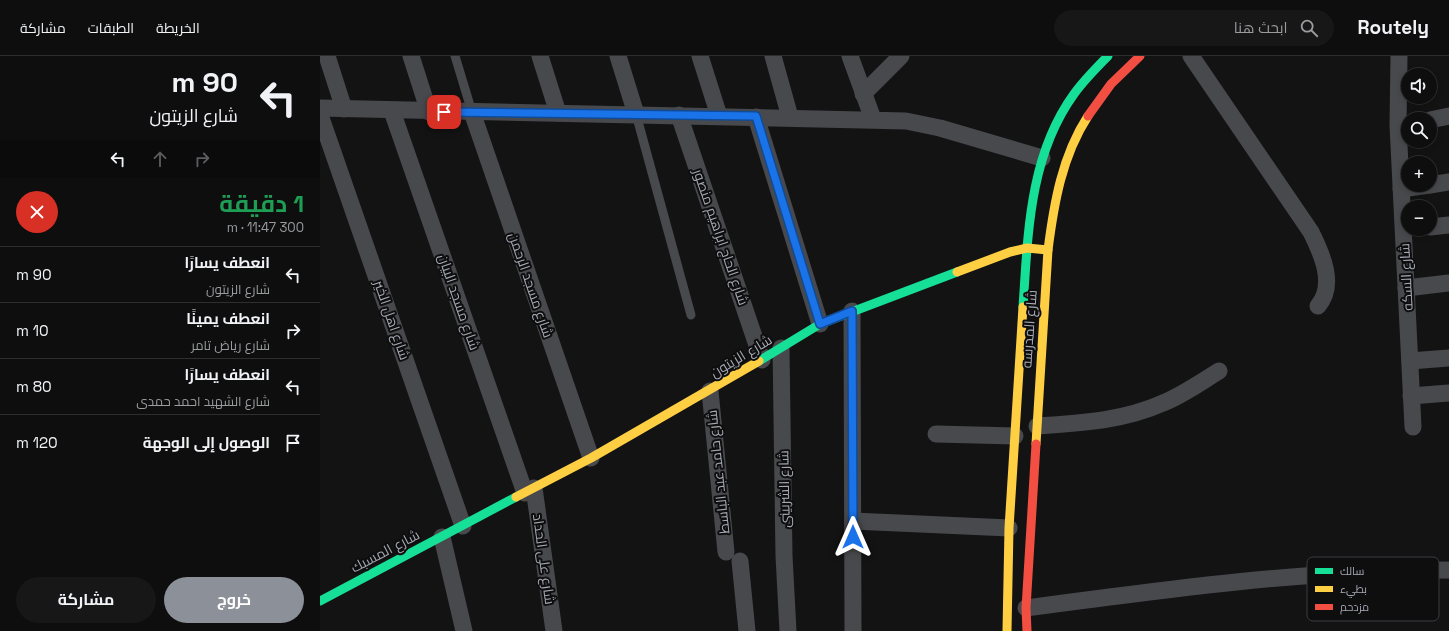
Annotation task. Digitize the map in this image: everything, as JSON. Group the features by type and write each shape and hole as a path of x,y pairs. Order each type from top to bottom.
{"street":[{"path":"327,56 344,109"},
{"path":"411,56 429,112"},
{"path":"540,56 558,113"},
{"path":"618,56 636,114"},
{"path":"700,56 719,116"},
{"path":"773,56 790,117"},
{"path":"850,56 873,119"},
{"path":"863,94 901,56"},
{"name":"شارع المدرسه","path":"1007,631 1009,528 1027,248 1032,200 1042,158 1056,120 1079,86 1107,56"},
{"name":"شارع المدرسه","path":"1026,631 1026,608 1048,250 1054,202 1059,178 1077,134 1103,93 1119,75 1140,56"},
{"path":"1190,56 1311,232 1323,261 1327,277 1327,290 1324,299 1318,306"},
{"name":"شارع السكه","path":"1399,56 1402,112"},
{"path":"320,108 429,112 756,116 906,121 940,128 1042,158"},
{"name":"شارع مسجد البيان","path":"392,111 530,491"},
{"name":"شارع مسجد الرحمن","path":"472,112 591,458"},
{"name":"شارع اهل الخير","path":"320,115 463,526"},
{"name":"شارع الحاج ابراهيم منصور","path":"679,115 762,360"},
{"path":"756,116 820,324"},
{"path":"1437,119 1449,116"},
{"path":"1437,184 1449,182"},
{"path":"1437,226 1449,225"},
{"name":"شارع السكه","path":"1408,236 1406,288 1413,427"},
{"name":"شارع الزيتون","path":"463,526 591,458 710,391 820,324 1010,252 1027,248 1048,250"},
{"path":"1406,288 1449,283"},
{"path":"852,311 854,631"},
{"name":"شارع الشربينى","path":"781,348 784,556 788,631"},
{"path":"1410,361 1449,358"},
{"path":"1037,426 1094,422 1142,412 1164,403 1219,371"},
{"name":"شارع حامد عبد الباسط","path":"710,391 733,557 747,631"},
{"path":"1411,396 1449,393"},
{"path":"936,434 1015,436"},
{"name":"شارع على الحداد","path":"530,491 554,631"},
{"path":"853,521 1009,528"},
{"name":"شارع المسبك","path":"320,602 463,526"},
{"path":"442,537 464,631"},
{"path":"1026,608 1183,587 1307,575"}],"lane":[{"path":"455,56 472,112"},
{"path":"636,114 691,315"}],"traffic: fast":[{"path":"1023,307 1029,224 1039,169 1059,118 1074,94 1108,56"},
{"path":"759,361 820,324 957,272"},
{"path":"320,601 516,497"}],"traffic: slow":[{"path":"1036,444 1048,250 1053,215 1060,180 1072,147 1088,116"},
{"path":"957,272 1010,252 1027,248 1048,250"},
{"path":"1007,631 1009,528 1023,307"},
{"path":"516,497 591,458 759,361"}],"traffic: jam":[{"path":"1088,116 1111,84 1140,56"},
{"path":"1027,631 1026,608 1036,444"}],"route":[{"path":"444,112 756,116 820,324 852,311 853,537"}]}
